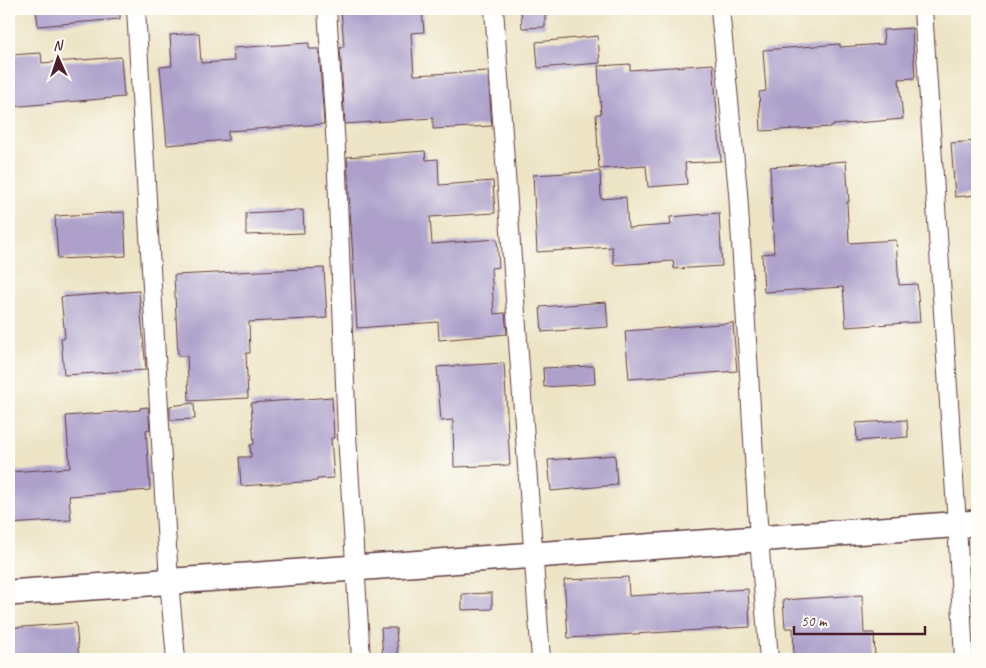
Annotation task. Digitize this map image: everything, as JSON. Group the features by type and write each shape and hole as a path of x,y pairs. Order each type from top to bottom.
{"street":[{"path":"136,9 169,581 176,659"},
{"path":"327,9 336,148 347,435 361,659"},
{"path":"494,9 541,659"},
{"path":"720,9 738,192 759,539 769,659"},
{"path":"923,9 967,524 964,659"},
{"path":"9,593 967,524"}],"building":[{"path":"36,9 120,9 120,19 38,26"},
{"path":"341,9 422,9 424,32 411,33 414,75 488,71 492,126 433,129 433,118 345,124 340,47 344,47"},
{"path":"521,9 545,9 545,27 522,28"},
{"path":"912,28 915,78 899,79 903,119 833,125 833,127 761,131 759,92 766,91 763,50 840,44 840,47 884,44 883,30"},
{"path":"199,33 201,63 234,61 233,48 309,43 309,49 319,49 324,124 228,131 228,140 167,145 160,67 172,66 170,35"},
{"path":"598,36 600,63 538,68 536,42"},
{"path":"41,53 42,63 121,57 124,97 9,107 9,55"},
{"path":"630,64 630,70 713,64 721,161 685,163 687,184 648,187 646,166 599,169 596,114 601,114 598,66"},
{"path":"977,141 977,195 955,197 951,143"},
{"path":"425,151 426,160 438,159 439,185 493,181 495,213 430,217 432,244 497,239 499,267 491,268 494,314 505,313 507,334 439,340 438,322 357,328 347,157"},
{"path":"846,161 849,243 896,240 899,285 917,284 920,322 846,327 843,287 764,292 762,254 774,253 770,167"},
{"path":"600,171 601,199 626,197 628,228 671,225 670,217 719,213 722,266 674,269 673,261 614,265 612,247 537,252 533,175"},
{"path":"303,210 304,233 246,235 246,213"},
{"path":"124,212 126,256 58,259 55,216"},
{"path":"324,268 327,318 249,322 250,353 246,353 248,398 189,401 187,356 178,356 174,275"},
{"path":"139,291 146,370 64,375 61,338 65,338 61,297"},
{"path":"606,302 608,327 542,332 540,307"},
{"path":"733,323 737,371 629,379 625,331"},
{"path":"504,363 510,465 454,467 453,420 441,421 437,367"},
{"path":"594,366 595,384 544,387 543,368"},
{"path":"332,397 334,438 331,438 334,478 317,479 317,481 241,486 239,457 251,457 250,445 254,444 251,403"},
{"path":"194,403 195,419 170,420 170,406"},
{"path":"148,407 150,429 146,430 150,490 69,496 71,520 9,524 9,472 70,468 66,416 140,410 140,408"},
{"path":"907,420 908,437 857,441 856,423"},
{"path":"615,455 617,485 551,491 548,460"},
{"path":"628,577 629,596 748,589 750,627 568,638 564,580"},
{"path":"492,593 492,609 462,610 462,594"},
{"path":"862,595 864,633 874,633 875,659 794,659 793,628 785,628 783,600"},
{"path":"76,623 79,659 9,659 9,628"},
{"path":"381,628 396,628 398,659 383,659"}]}
